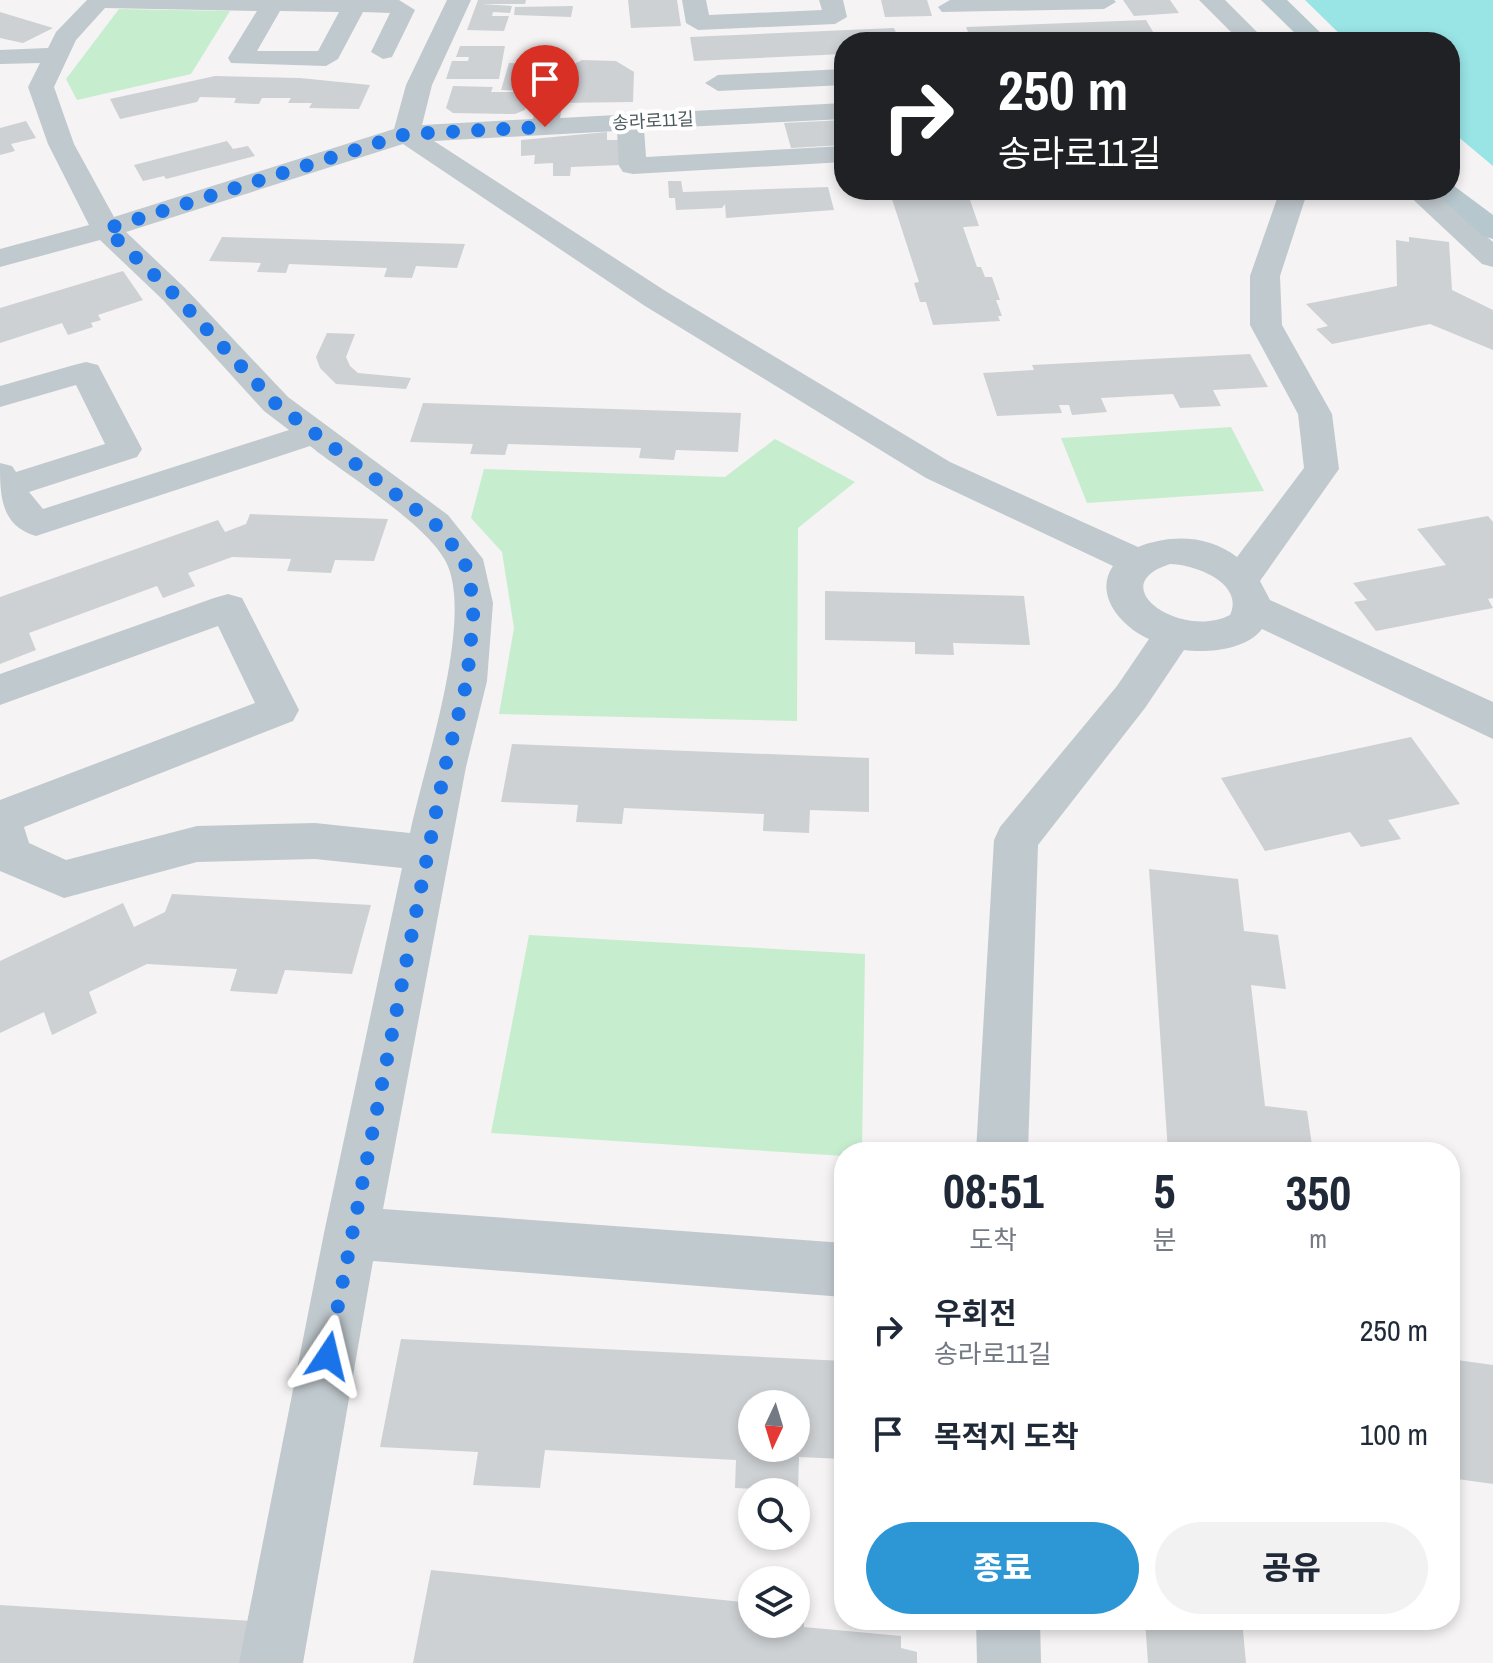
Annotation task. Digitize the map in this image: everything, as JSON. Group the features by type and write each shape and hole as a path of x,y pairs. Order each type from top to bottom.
{"main road":[{"path":"1241,0 1275,32"},
{"path":"1273,0 1307,32"},
{"path":"1460,171 1493,199"},
{"path":"1458,200 1493,230"}],"street":[{"path":"459,0 419,85 406,134 656,299 938,470 1135,561"},
{"path":"694,0 698,23 835,17 831,0"},
{"path":"1211,0 1245,32"},
{"path":"945,11 1104,2"},
{"path":"271,1663 351,1233 428,853 467,681 474,603 464,559 435,524 276,404 174,294 106,229 61,144 41,87 65,37 90,3 355,5 403,10 383,52"},
{"path":"273,4 240,58 326,59 355,5"},
{"path":"0,57 56,55"},
{"path":"545,127 558,59"},
{"path":"718,83 834,77"},
{"name":"송라로11길","path":"0,258 106,229 406,134 834,112"},
{"path":"630,122 633,166 834,155"},
{"path":"1291,200 1265,276 1266,325 1315,414 1322,469 1247,593 1246,621 1233,632 1214,638 1173,635 1153,627 1127,602 1123,588 1126,575 1135,561 1165,551 1207,556 1247,593 1493,723"},
{"path":"1428,200 1493,258"},
{"path":"0,397 86,372 125,449 3,480 36,524 316,433"},
{"path":"0,690 228,608 279,710 0,818 10,855 64,879 197,844 315,841 428,853"},
{"path":"1002,1142 1016,840 1131,697 1173,635"},
{"path":"351,1233 834,1269"},
{"path":"1008,1630 1009,1663"}],"green space":[{"path":"119,9 230,11 191,74 77,100 66,79"},
{"path":"1231,427 1264,491 1087,503 1061,438"},
{"path":"775,439 855,482 798,528 797,721 499,714 514,628 502,552 471,518 484,469 725,477"},
{"path":"529,935 865,954 862,1142 834,1142 834,1155 491,1133"}],"water":[{"path":"1305,0 1493,0 1493,166 1460,138 1460,32 1338,32"}],"building":[{"path":"478,0 526,0 525,4 481,4 512,6 510,13 493,12 492,16 509,16 504,31 467,30"},
{"path":"628,0 677,0 681,26 631,28"},
{"path":"881,0 927,0 932,16 885,17"},
{"path":"1123,0 1170,0 1179,13 1134,16"},
{"path":"573,6 571,17 514,15 515,7"},
{"path":"0,12 53,28 23,43 0,38"},
{"path":"1146,20 1153,32 968,32 966,27"},
{"path":"894,28 896,32 834,32 834,54 694,61 690,37"},
{"path":"460,46 505,46 499,79 446,79 452,61 468,61 469,57 456,57"},
{"path":"582,60 616,61 634,72 633,102 555,103 559,72"},
{"path":"509,63 550,64 546,81 530,80 524,91 501,90"},
{"path":"215,76 300,78 370,85 359,109 309,108 312,103 288,103 291,98 262,98 259,104 234,103 236,98 200,97 197,102 120,119 110,99"},
{"path":"453,86 493,87 491,92 530,92 525,110 515,114 453,113 446,108"},
{"path":"834,120 834,146 791,148 784,123"},
{"path":"26,121 36,138 11,144 15,151 0,155 0,128"},
{"path":"607,132 607,140 619,140 621,165 571,167 570,176 553,176 553,163 534,164 535,155 521,156 521,140"},
{"path":"227,141 233,149 248,146 255,156 166,179 164,176 143,181 134,165"},
{"path":"668,181 681,181 683,192 828,187 834,210 726,218 725,204 722,208 676,210 675,198 669,198"},
{"path":"892,200 970,200 979,226 963,227 977,267 981,267 985,277 992,277 1000,300 996,300 1002,316 998,316 1000,321 933,325 926,302 920,302 914,283 919,282"},
{"path":"222,237 465,244 457,268 416,266 412,278 384,277 387,268 289,264 286,273 257,272 261,263 209,261"},
{"path":"1409,237 1449,242 1452,290 1493,310 1493,350 1430,324 1332,344 1316,329 1328,326 1306,304 1397,286 1396,240 1409,242"},
{"path":"123,271 143,300 98,315 101,320 91,323 93,327 68,335 62,323 0,343 0,308"},
{"path":"327,333 355,334 346,357 350,366 358,373 411,378 406,389 336,384 320,368 316,357"},
{"path":"1250,354 1268,387 1213,390 1221,406 1180,408 1173,394 1101,398 1107,412 1072,415 1069,405 1059,405 1062,413 997,416 983,373 1034,370 1032,365"},
{"path":"423,403 741,413 738,452 676,450 674,460 639,458 641,448 508,444 505,455 470,454 473,444 410,442"},
{"path":"250,514 388,519 374,561 335,560 331,573 287,571 291,559 232,557 188,573 195,586 163,598 157,586 29,633 36,650 0,664 0,597 218,520 225,532 246,524"},
{"path":"1488,516 1493,522 1493,598 1488,599 1493,608 1376,631 1354,602 1367,600 1353,583 1446,565 1417,529"},
{"path":"825,591 1024,596 1030,645 953,643 954,655 915,654 915,642 825,640"},
{"path":"1411,737 1460,804 1388,820 1401,839 1361,847 1350,832 1265,851 1221,778"},
{"path":"512,744 869,758 869,812 810,810 809,833 763,831 764,814 624,808 622,824 576,822 578,805 501,802"},
{"path":"1149,869 1238,879 1244,931 1278,935 1286,989 1251,985 1265,1106 1307,1111 1312,1142 1167,1142"},
{"path":"172,894 371,905 352,974 285,970 277,994 230,991 237,969 147,964 89,992 97,1013 52,1035 44,1012 0,1033 0,961 123,903 134,927 165,912"},
{"path":"401,1339 834,1361 834,1459 810,1457 810,1390 738,1390 738,1462 799,1462 798,1478 738,1478 738,1488 735,1488 736,1460 545,1450 540,1488 473,1485 478,1452 380,1447"},
{"path":"1460,1360 1493,1365 1493,1484 1460,1479"},
{"path":"431,1570 738,1602 738,1638 810,1638 810,1628 901,1636 901,1648 917,1652 917,1663 413,1663"},
{"path":"0,1605 252,1621 242,1663 0,1663"},
{"path":"1146,1630 1243,1630 1246,1663 1148,1663"}],"route":[{"path":"328,1356 445,767 467,681 474,603 464,559 435,524 356,461 276,404 174,294 106,229 406,134 545,127"}]}
